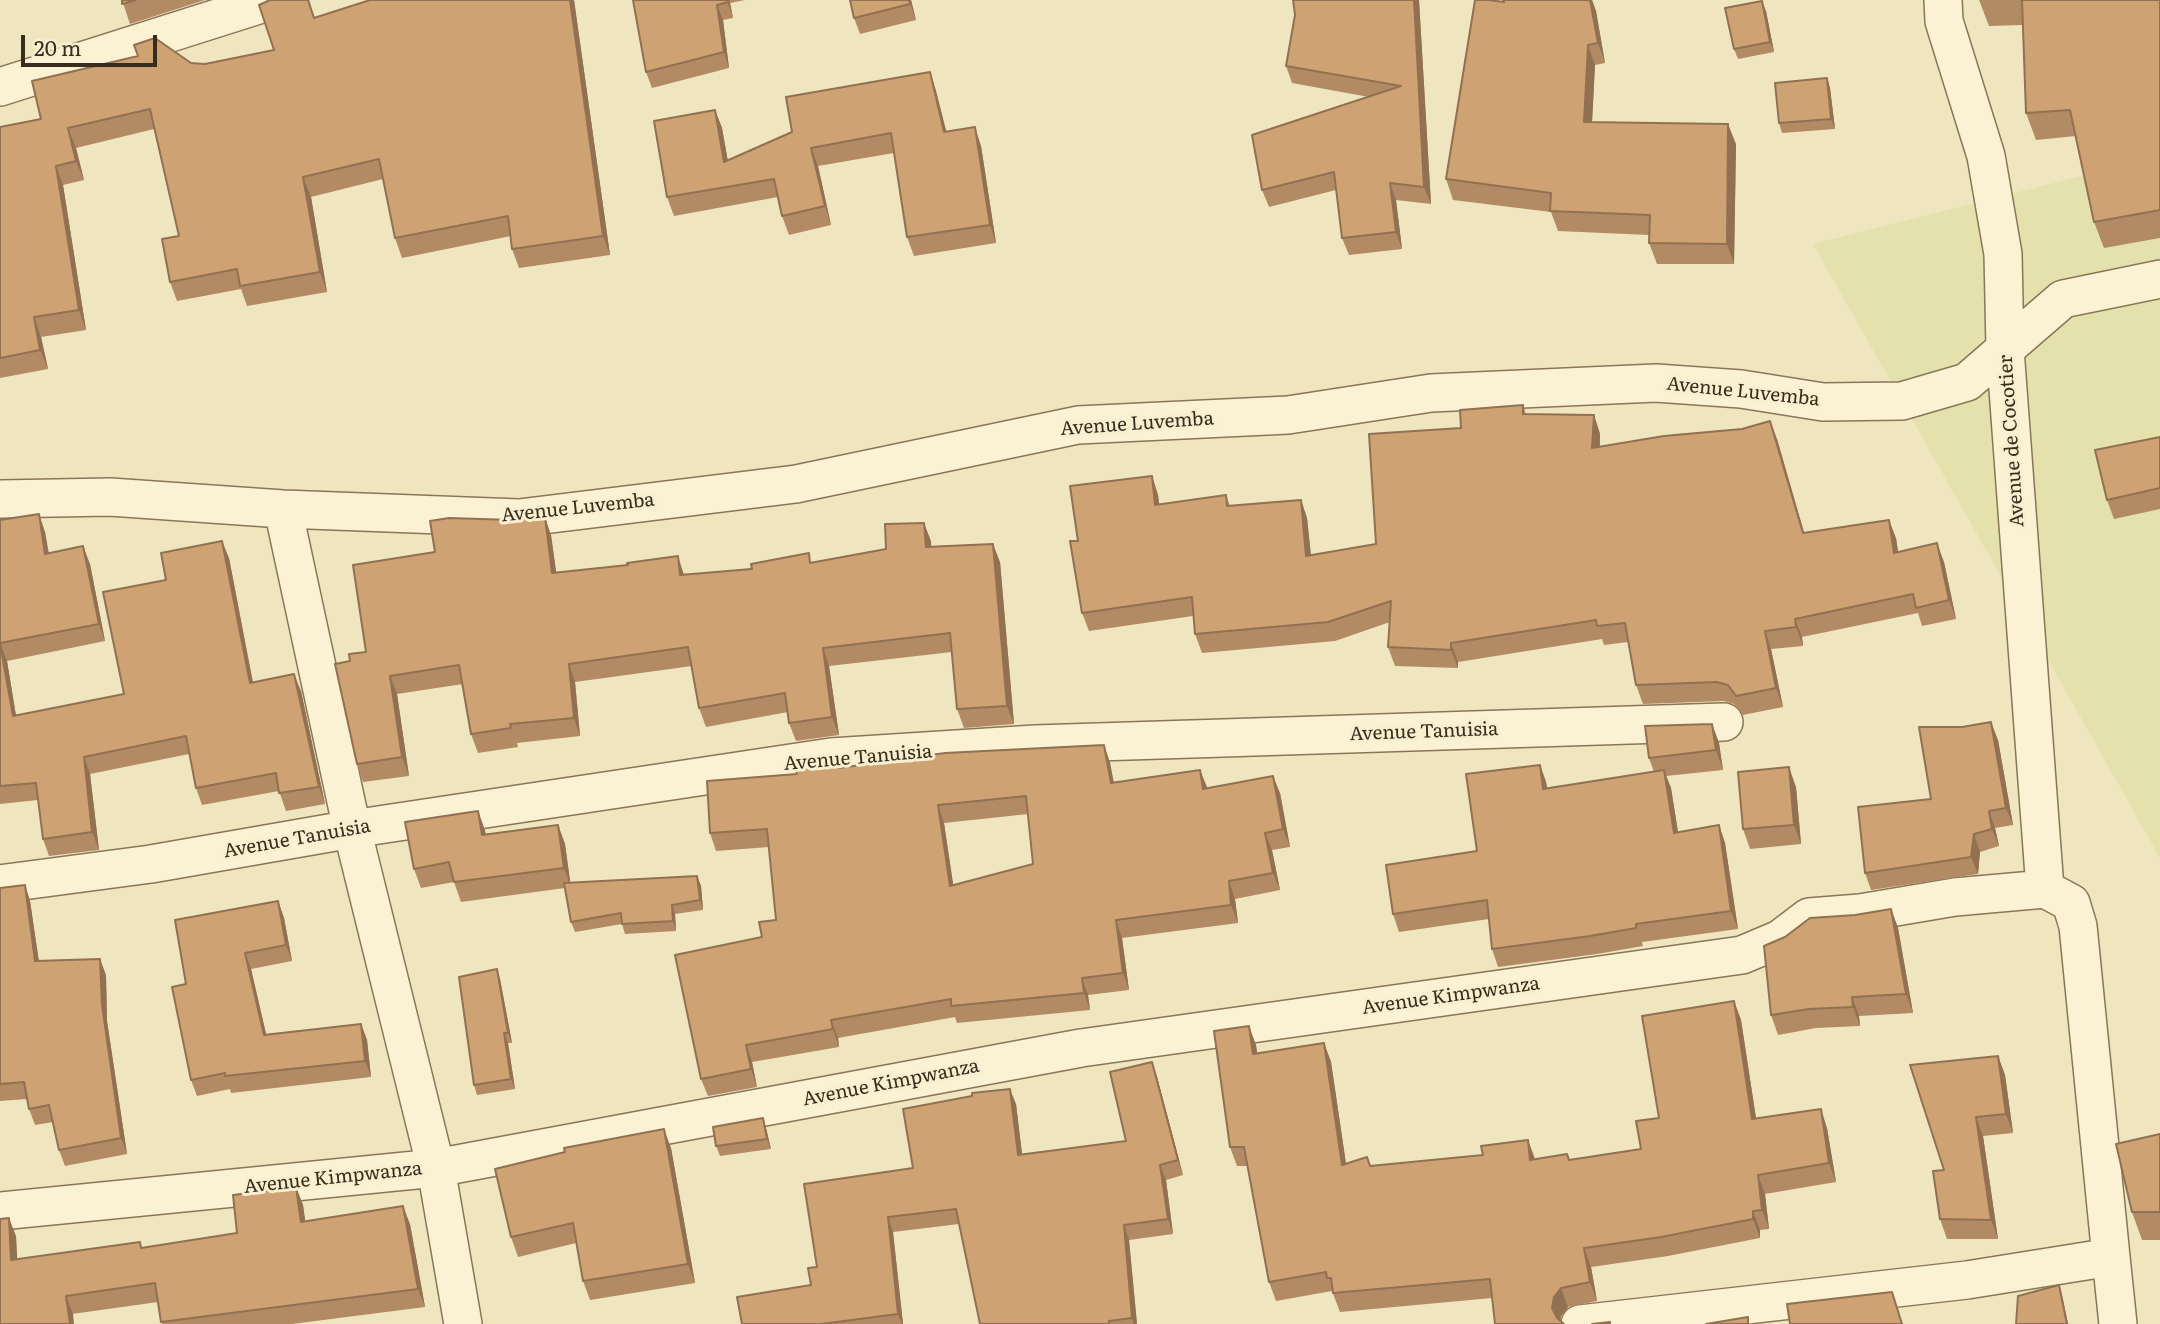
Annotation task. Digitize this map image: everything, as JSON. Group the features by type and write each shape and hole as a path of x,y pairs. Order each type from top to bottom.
{"street":[{"name":"Avenue de Cocotier","path":"1943,0 1944,21 1986,156 2003,254 2005,349 2045,889"},
{"path":"0,87 265,1"},
{"name":"Avenue Luvemba","path":"0,499 110,497 283,509 519,518 796,484 1077,425 1288,415 1432,393 1656,383 1741,389 1824,402 1902,401 1967,382 2063,299 2160,279"},
{"path":"283,509 352,829 436,1168 463,1324"},
{"name":"Avenue Tanuisia","path":"0,884 151,864 352,829 831,757 1035,744 1724,722"},
{"path":"2045,889 2071,903 2078,926 2118,1324"},
{"name":"Avenue Kimpwanza","path":"0,1211 436,1168 1081,1048 1742,955 1780,939 1809,917 1860,913 1955,897 2045,889"},
{"path":"1580,1324 1967,1280 2110,1257"}],"shaded area":[{"path":"2160,156 2160,858 1813,244"}],"building":[{"path":"270,0 308,0 314,18 370,0 570,0 603,236 512,249 508,216 395,238 379,159 303,177 320,272 240,286 237,269 170,282 162,239 179,236 150,109 68,128 76,161 56,166 79,310 34,317 40,350 0,358 0,127 41,119 32,81 138,56 134,45 155,38 191,63 205,64 274,50 259,5"},
{"path":"633,0 727,0 728,2 717,5 724,52 646,72"},
{"path":"850,0 909,0 910,4 854,18"},
{"path":"1293,0 1414,0 1424,187 1390,183 1396,232 1342,238 1334,172 1262,190 1252,135 1401,86 1286,66 1295,15"},
{"path":"1475,0 1590,0 1598,43 1588,45 1584,122 1728,124 1727,244 1649,243 1650,215 1550,211 1551,193 1446,179"},
{"path":"2022,0 2160,0 2160,210 2094,222 2070,110 2026,113"},
{"path":"1762,1 1770,42 1734,49 1725,8"},
{"path":"930,72 944,132 975,127 990,225 907,237 891,133 811,148 825,206 782,216 774,179 667,197 654,121 715,110 724,162 792,132 786,97"},
{"path":"1827,78 1831,119 1779,123 1775,83"},
{"path":"1523,405 1523,414 1594,415 1592,448 1664,436 1742,429 1770,421 1803,533 1889,520 1894,553 1937,543 1949,600 1916,608 1913,594 1795,619 1796,627 1765,631 1776,688 1736,696 1728,685 1717,682 1636,685 1625,623 1597,626 1596,620 1451,643 1451,650 1388,647 1391,601 1328,622 1195,634 1192,597 1082,613 1070,541 1078,541 1070,486 1152,476 1155,505 1226,495 1227,506 1301,500 1306,556 1376,544 1369,434 1461,428 1460,410"},
{"path":"2160,437 2160,488 2107,500 2095,450"},
{"path":"39,514 45,554 83,546 99,624 0,643 0,520"},
{"path":"545,517 552,573 628,565 627,563 678,556 680,575 752,569 751,564 809,553 810,563 886,549 885,524 924,523 926,547 993,544 1007,706 957,709 950,633 823,648 832,717 789,723 785,693 699,708 688,647 569,664 574,718 510,724 511,728 471,734 459,665 390,676 402,757 357,764 335,664 350,661 349,654 366,652 353,565 435,552 430,521 449,518 512,520"},
{"path":"222,541 250,683 294,674 319,787 279,793 276,773 196,788 186,736 84,757 92,832 43,839 36,783 0,786 0,643 13,716 124,694 103,592 166,580 161,553"},
{"path":"1991,722 2006,808 1989,811 1992,829 1974,834 1971,857 1865,873 1858,807 1931,799 1919,727 1962,727"},
{"path":"1712,724 1716,750 1649,758 1645,726"},
{"path":"1104,745 1111,783 1200,770 1203,789 1273,776 1283,829 1265,833 1273,873 1229,881 1231,905 1116,920 1123,973 1082,978 1084,993 951,1006 951,999 831,1020 833,1029 746,1045 751,1069 701,1079 675,955 762,937 759,922 776,920 767,829 710,833 707,781 797,774 795,765 827,760 838,760 839,768 945,753","holes":["1026,796 1033,864 950,886 938,805"]},
{"path":"1540,765 1543,789 1664,770 1674,833 1719,825 1731,911 1636,924 1636,928 1590,936 1492,949 1487,900 1393,914 1386,865 1477,851 1466,774"},
{"path":"1789,767 1794,825 1743,829 1738,772"},
{"path":"478,811 482,835 558,825 564,868 454,882 449,862 414,869 405,822"},
{"path":"697,876 700,900 672,905 673,921 622,924 621,913 571,922 564,883"},
{"path":"25,885 35,961 100,959 102,1005 121,1138 59,1150 49,1105 29,1109 24,1082 0,1084 0,888"},
{"path":"278,901 286,945 245,953 264,1035 361,1024 365,1061 225,1076 225,1073 191,1080 172,987 186,984 175,920"},
{"path":"1891,909 1906,994 1852,997 1853,1007 1809,1009 1771,1015 1764,946 1785,937 1810,918"},
{"path":"497,969 508,1033 504,1033 511,1079 474,1085 459,977"},
{"path":"1734,1001 1752,1119 1821,1109 1829,1163 1758,1175 1762,1210 1753,1211 1753,1219 1661,1237 1584,1248 1590,1282 1561,1288 1554,1297 1552,1308 1564,1324 1495,1324 1490,1279 1333,1293 1331,1278 1327,1278 1326,1272 1269,1282 1244,1147 1230,1147 1214,1031 1249,1026 1253,1054 1324,1043 1342,1165 1367,1157 1370,1166 1483,1155 1481,1146 1528,1140 1530,1160 1567,1154 1569,1160 1641,1149 1636,1121 1659,1118 1642,1016"},
{"path":"1998,1056 2006,1114 1976,1117 1991,1220 1940,1219 1933,1171 1944,1170 1910,1065"},
{"path":"1152,1062 1178,1160 1160,1165 1168,1219 1124,1225 1132,1318 1109,1321 1109,1324 980,1324 956,1209 888,1217 898,1314 821,1324 742,1324 737,1297 811,1285 808,1268 817,1267 804,1184 913,1168 903,1109 972,1096 972,1093 1010,1089 1018,1155 1126,1141 1110,1072"},
{"path":"763,1118 767,1139 716,1146 713,1127"},
{"path":"664,1129 688,1264 583,1281 573,1223 511,1237 495,1169 565,1152 564,1148"},
{"path":"2160,1134 2160,1212 2132,1212 2116,1144"},
{"path":"296,1187 301,1222 403,1206 418,1289 161,1322 155,1283 66,1296 70,1324 0,1324 0,1219 9,1218 11,1260 140,1242 141,1248 237,1233 233,1195"},
{"path":"2059,1285 2067,1324 2016,1324 2018,1296"},
{"path":"1892,1292 1902,1324 1790,1324 1787,1304"},
{"path":"1748,1317 1748,1324 1706,1324"}]}
